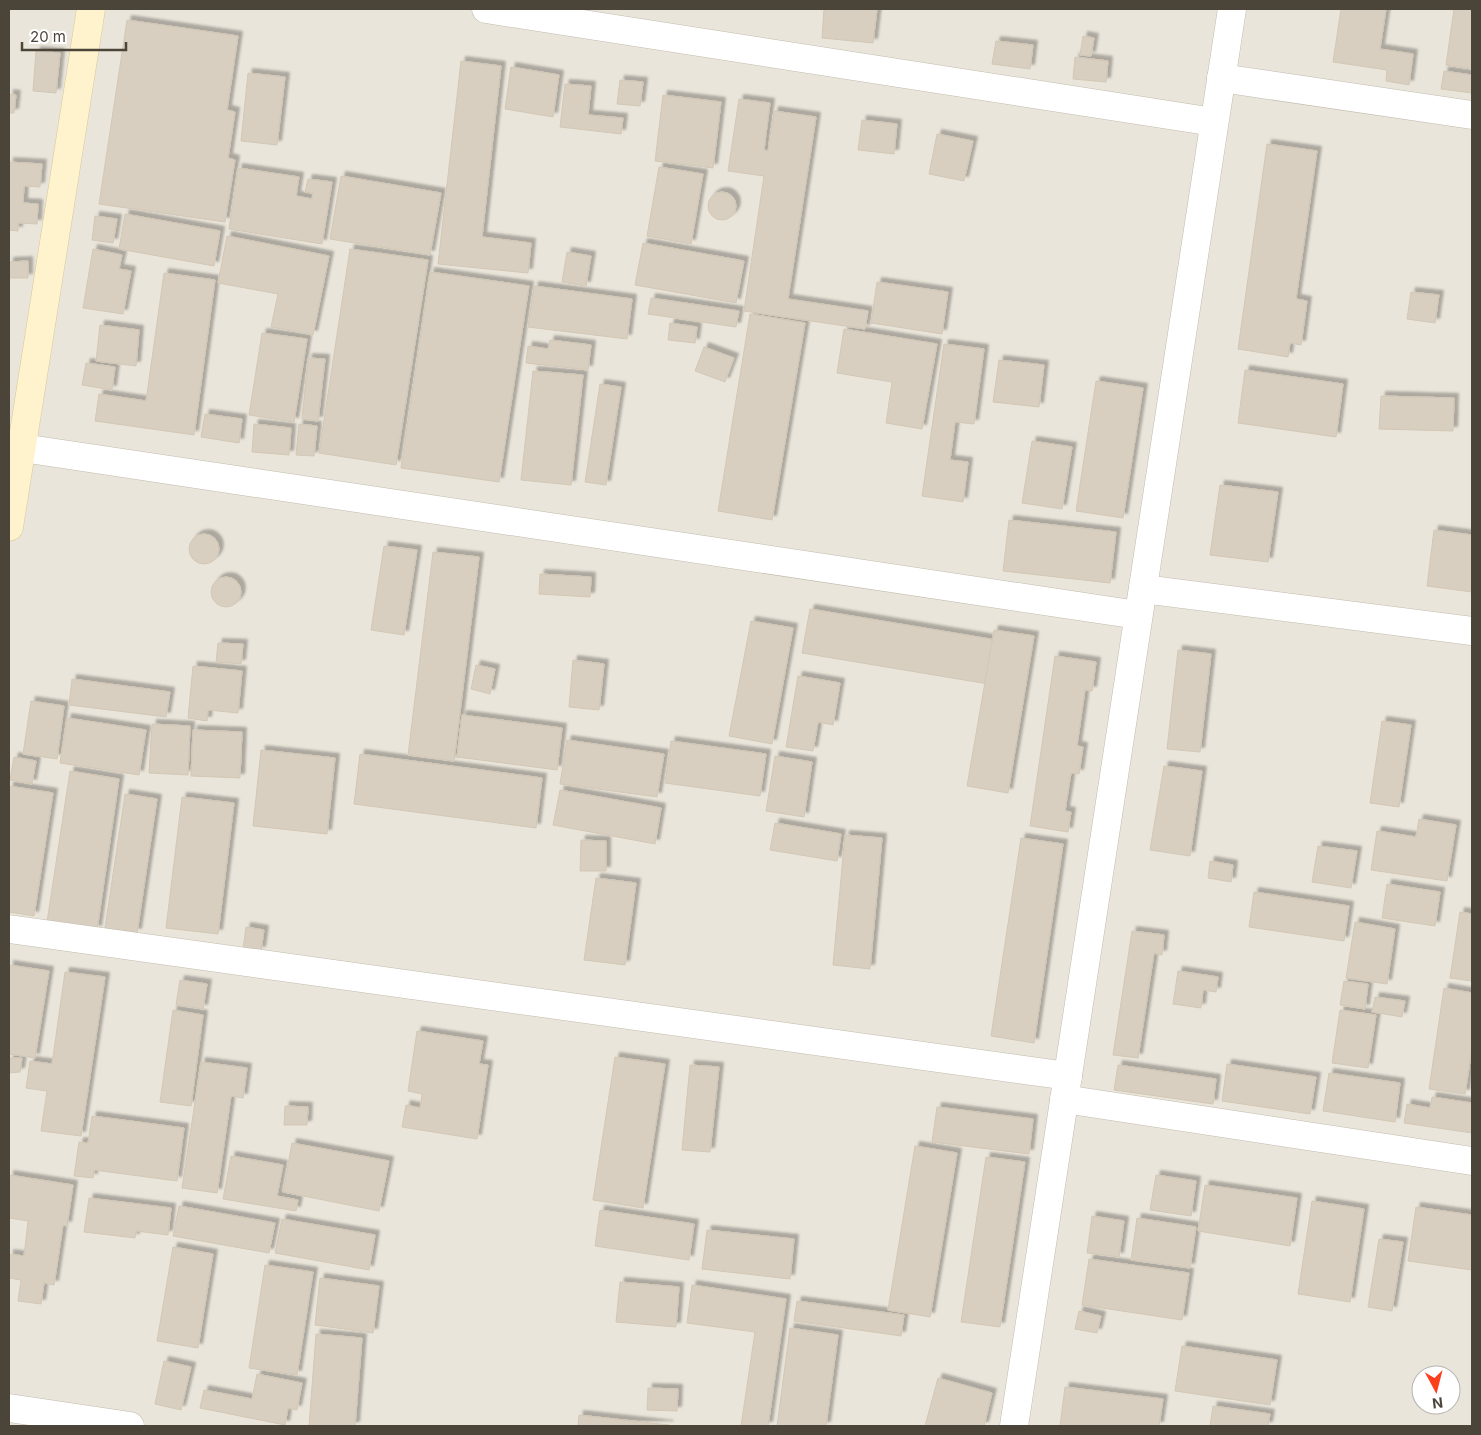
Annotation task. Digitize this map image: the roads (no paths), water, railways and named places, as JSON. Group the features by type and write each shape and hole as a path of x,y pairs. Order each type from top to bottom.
{"street":[{"path":"9,527 15,447 91,9"},
{"path":"486,9 1214,122"},
{"path":"1014,1426 1232,9"},
{"path":"1221,78 1472,114"},
{"path":"15,447 1140,602 1472,631"},
{"path":"9,930 1066,1087 1472,1161"},
{"path":"9,1408 130,1426"}]}
